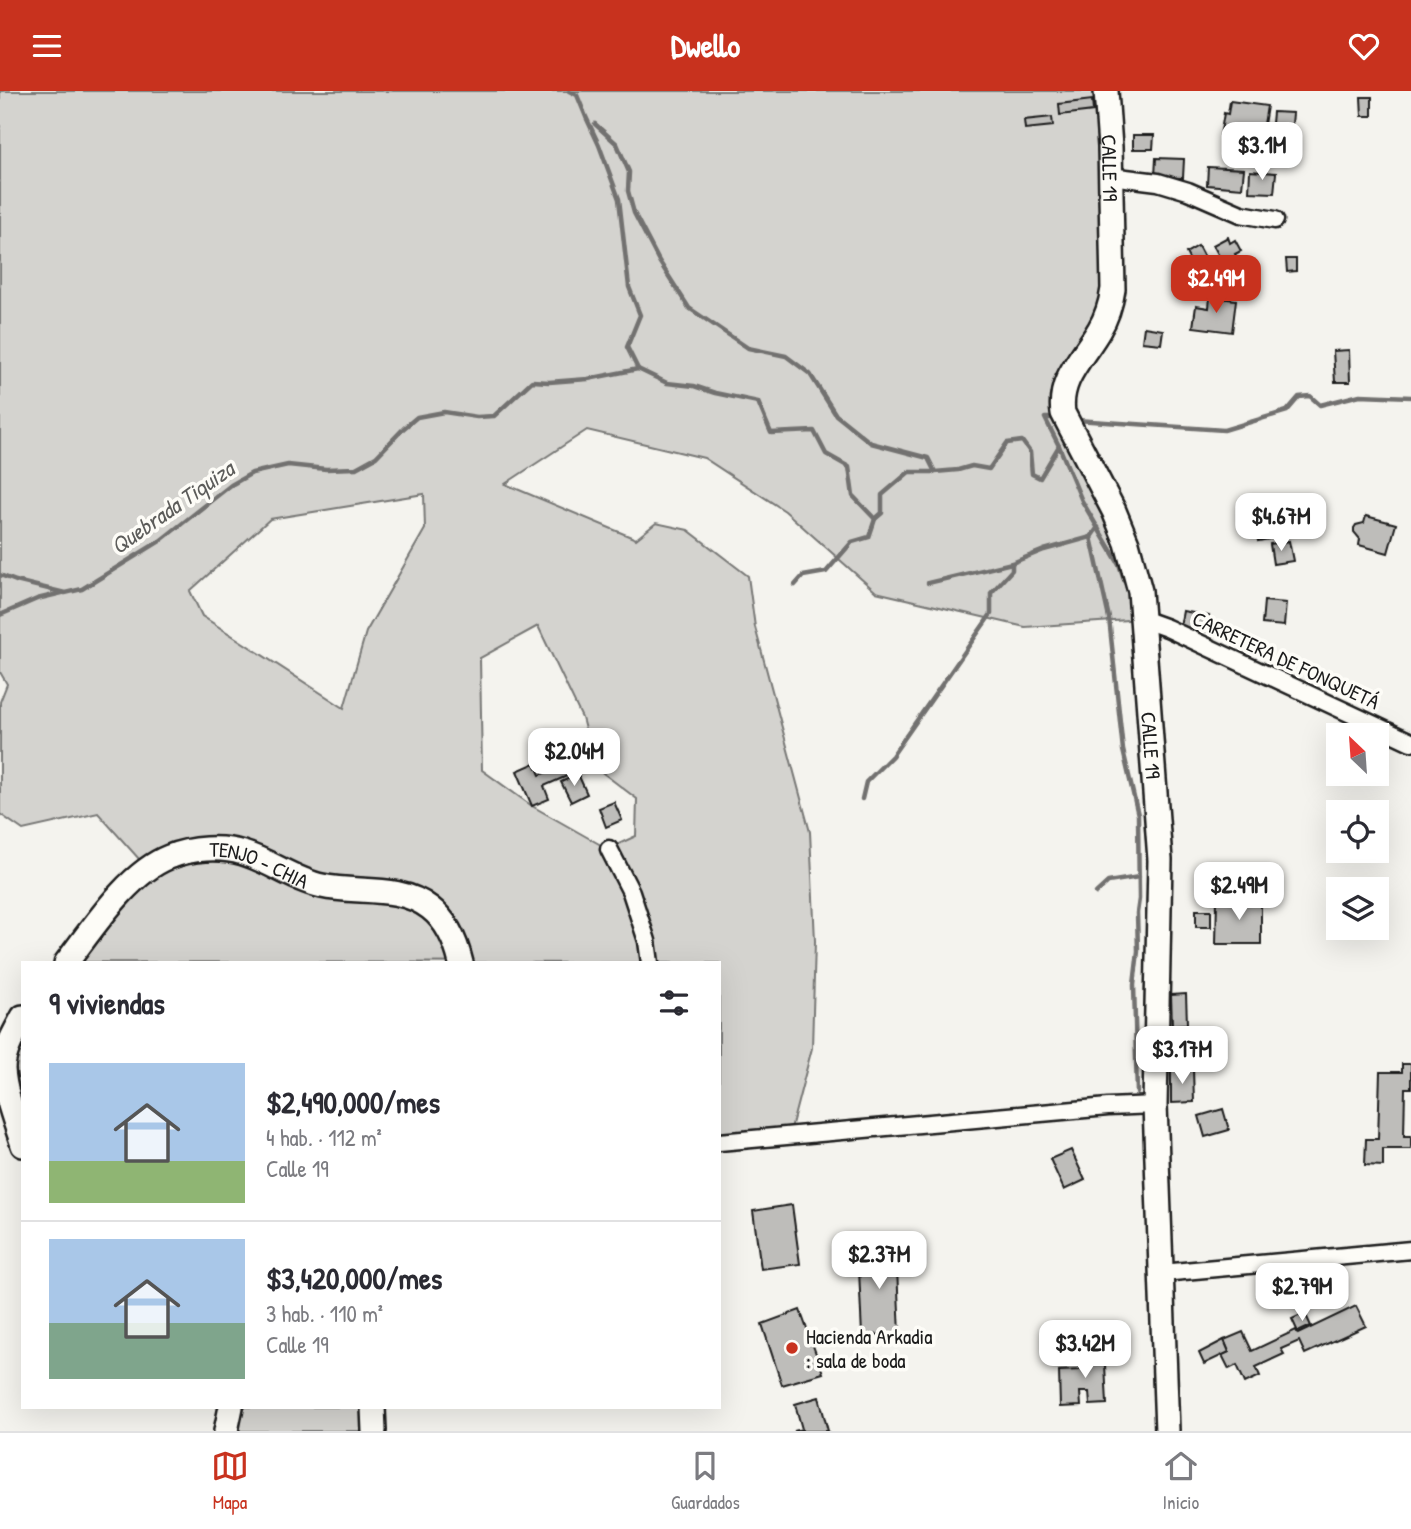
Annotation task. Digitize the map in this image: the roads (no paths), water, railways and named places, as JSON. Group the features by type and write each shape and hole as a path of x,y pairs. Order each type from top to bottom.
{"street":[{"name":"CALLE 19","path":"1106,91 1113,289 1110,307 1101,328 1066,381 1062,402 1063,413 1114,511 1127,543 1140,591 1160,860 1155,1105 1167,1431"},
{"path":"1110,176 1158,182 1188,191 1241,214 1275,220"},
{"name":"CARRETERA DE FONQUETÁ","path":"1142,619 1167,628 1411,742"},
{"name":"TENJO - CHIA","path":"68,961 129,884 148,869 168,857 190,851 218,849 243,853 321,886 394,893 416,899 431,908 446,924 460,961"},
{"path":"609,849 631,892 647,941 650,961"},
{"path":"21,1021 11,1039 3,1068 21,1139"},
{"path":"721,1142 1155,1105"},
{"path":"1162,1273 1411,1250"},
{"path":"226,1431 231,1409"},
{"path":"373,1409 374,1431"}],"waterway":[{"path":"569,91 577,95 619,199 629,287 640,315 627,347 638,369"},
{"path":"595,124 617,144 629,172 628,191 634,213 659,261 689,308 748,348 786,356 810,374 836,415 871,443 928,458 935,472"},
{"name":"Quebrada Tiquiza","path":"0,575 65,593 82,589 160,541 231,485 252,473 288,465 326,469 356,468 376,457 417,417 444,412 477,417 494,416 532,381 588,379 638,369 667,383 694,386 758,402 771,433 814,431 826,454 849,467 853,496 875,519 882,513 882,495 909,472 958,470 972,466 989,469 1007,443 1022,441 1030,452 1032,474 1040,478 1059,446 1045,418 1050,418"},
{"name":"Quebrada Tiquiza","path":"1076,420 1224,430 1287,411 1299,397 1310,396 1320,405 1360,395 1411,397"},
{"path":"1059,446 1082,501 1119,564 1127,588"},
{"path":"795,585 803,576 826,572 852,542 869,537 875,519"},
{"path":"862,799 866,782 892,756 991,614 991,593 1012,570 1012,563 1044,550 1091,537 1098,527"},
{"path":"1091,537 1109,618 1123,750 1138,815 1138,951 1134,985 1137,1093"},
{"path":"928,583 1012,563"},
{"path":"0,615 37,599 62,593"},
{"path":"1096,893 1108,882 1139,877"}],"place":[{"name":"Hacienda Arkadia : sala de boda","path":"792,1348"}]}
